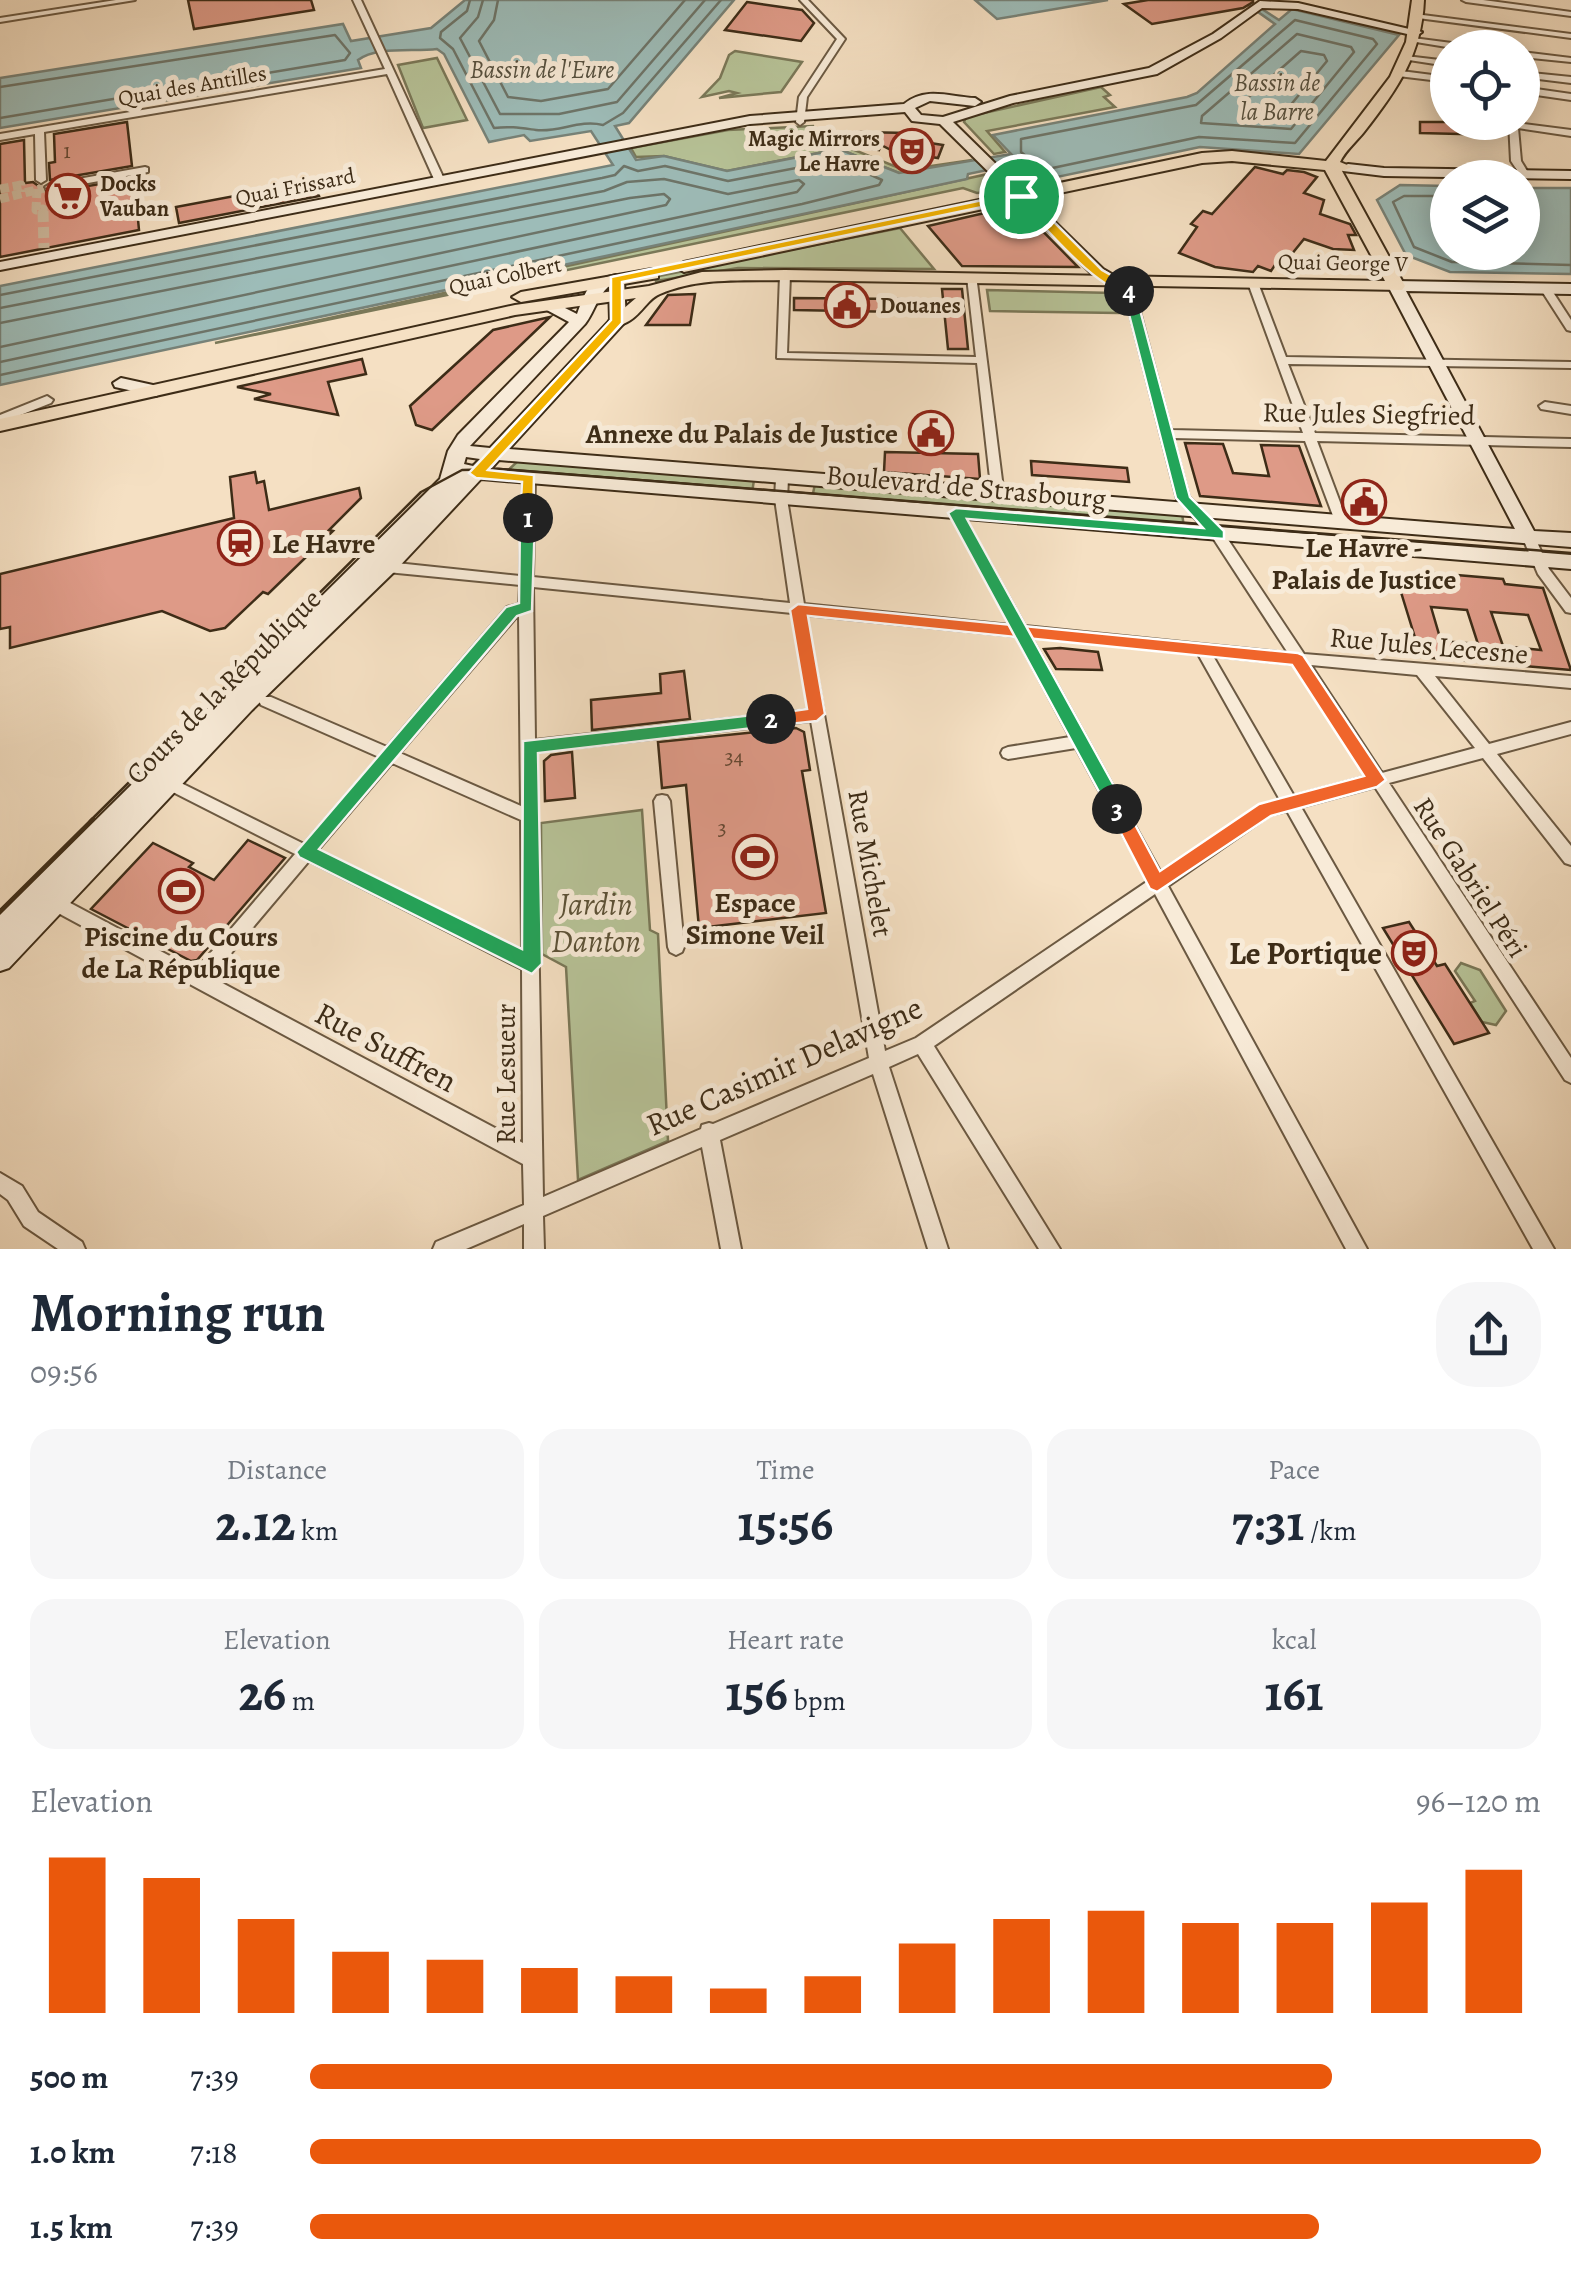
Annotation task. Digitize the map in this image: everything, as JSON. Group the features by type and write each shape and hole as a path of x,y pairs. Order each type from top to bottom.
{"main road":[{"path":"1396,286 1353,202 1340,167 1348,143 1410,58 1421,5"},
{"name":"Quai Colbert","path":"0,422 117,392 1218,156 1340,167"},
{"name":"Quai Colbert","path":"0,410 47,400 156,391 477,318 590,301 613,285 650,291 702,278 972,278"},
{"name":"Quai George V","path":"972,278 1396,286"},
{"path":"618,321 637,309 650,291"}],"street":[{"path":"27,16 30,0"},
{"path":"0,20 131,0"},
{"path":"357,0 439,180"},
{"path":"800,119 803,96 841,38 804,0"},
{"path":"1469,0 1522,4 1571,14"},
{"path":"908,108 911,102 927,97 958,108 1153,71 1217,36 1255,7 1286,4 1430,39"},
{"path":"1421,5 1571,36"},
{"path":"1540,56 1571,60"},
{"path":"1410,58 1430,61"},
{"name":"Quai des Antilles","path":"0,137 390,71"},
{"path":"1401,74 1430,78"},
{"path":"1540,76 1571,80"},
{"path":"1540,93 1571,97"},
{"path":"800,119 908,108 924,120"},
{"path":"944,121 958,108"},
{"path":"800,119 944,121 1098,272 1114,280"},
{"name":"Quai Frissard","path":"0,266 44,253 598,149 718,127 800,119"},
{"path":"1540,128 1571,133"},
{"path":"39,130 45,184 146,170"},
{"path":"1340,167 1430,173"},
{"path":"1540,174 1571,175"},
{"path":"784,275 782,356 982,360"},
{"path":"972,278 998,496"},
{"name":"Rue Gabriel Péri","path":"1114,280 1128,288 1183,498 1218,535 1571,1074"},
{"path":"1252,283 1340,521"},
{"path":"613,285 618,321"},
{"path":"1396,286 1537,559 1571,608"},
{"name":"Quai George V","path":"1396,286 1571,289"},
{"path":"1546,288 1571,328"},
{"path":"550,306 580,320 590,301"},
{"name":"Cours de la République","path":"0,931 448,482 455,460 477,424 580,320"},
{"name":"Cours de la République","path":"0,960 328,620 386,567 476,473 501,457 618,321"},
{"path":"1282,360 1571,365"},
{"path":"0,422 47,400"},
{"path":"1545,406 1571,410"},
{"name":"Rue Jules Siegfried","path":"1165,434 1571,443"},
{"name":"Boulevard de Strasbourg","path":"455,460 501,457 956,513 1571,562"},
{"name":"Boulevard de Strasbourg","path":"455,460 476,473 529,478 998,496 1571,540"},
{"name":"Rue Lesueur","path":"529,478 526,607 534,1249"},
{"name":"Rue Michelet","path":"781,489 798,610 878,1060 938,1249"},
{"path":"956,513 1357,1249"},
{"name":"Rue Jules Lecesne","path":"386,567 1203,650 1571,682"},
{"path":"198,980 512,611 526,607"},
{"path":"1203,650 1544,1249"},
{"path":"1422,670 1571,858"},
{"path":"266,701 530,817"},
{"path":"529,746 817,714"},
{"name":"Rue Casimir Delavigne","path":"444,1249 709,1132 922,1044 1266,810 1571,728"},
{"path":"1008,752 1081,741"},
{"path":"168,783 532,964"},
{"path":"662,801 676,947"},
{"name":"Rue Suffren","path":"53,902 534,1159"},
{"path":"922,1044 1050,1249"},
{"path":"709,1132 732,1249"},
{"path":"8,1188 31,1219 75,1249"}],"green space":[{"path":"735,51 802,62 781,92 719,98 737,93 729,91 702,97 720,78 729,55"},
{"path":"437,58 467,120 423,128 398,65"},
{"path":"1101,87 1110,95 1104,97 1115,107 987,131 1005,152 994,154 964,122 966,117"},
{"path":"813,126 818,146 842,145 904,170 972,160 899,173 839,149 727,171 664,156 636,157 631,148 728,130"},
{"path":"988,174 996,183 996,191 977,193 963,188 215,343"},
{"path":"900,228 934,269 738,268 656,281 654,277"},
{"path":"987,290 1113,293 1118,313 990,311"},
{"path":"518,461 754,480 752,493 504,474"},
{"path":"815,484 1182,513 1184,528 812,498"},
{"name":"Jardin Danton","path":"642,810 650,930 658,934 668,1141 578,1180 566,967 542,954 541,823"},
{"path":"1461,963 1480,970 1506,1011 1496,1025 1482,1022 1470,1003 1475,1001 1455,971"}],"water":[{"path":"465,0 734,0 629,123 615,126 636,160 664,156 727,171 839,149 899,173 1011,154 993,135 1187,97 1197,93 1275,24 1241,0 1248,0 1279,20 1292,9 1399,35 1299,154 1200,147 1038,181 1020,163 968,174 967,179 0,385 0,286 613,165 591,131 530,141 524,135 489,142 444,54 437,49 375,53 358,60 361,68 0,128 0,78 343,24 351,41 431,28"},
{"path":"975,0 1108,0 997,19"},
{"path":"1400,185 1430,186 1430,264 1406,255 1377,200"},
{"path":"1540,188 1571,188 1571,274 1445,270 1540,270"}],"building":[{"path":"188,0 311,0 314,10 194,29"},
{"path":"1148,0 1253,2 1243,8 1152,24 1124,4"},
{"path":"747,2 802,10 814,23 801,41 725,30"},
{"path":"127,122 132,166 50,180 49,163 55,162 54,134"},
{"path":"1420,122 1430,122 1430,133 1420,133"},
{"path":"858,132 909,133 924,142 943,145 938,158 893,151 881,145 879,150 855,146 861,135"},
{"name":"Docks Vauban","path":"24,140 25,183 33,182 48,193 134,178 139,230 0,257 0,144"},
{"path":"1255,167 1317,177 1304,193 1324,200 1320,214 1350,224 1356,235 1348,235 1354,250 1333,249 1304,239 1291,255 1283,253 1271,271 1258,266 1253,272 1215,267 1179,253 1197,227 1191,224 1203,211 1212,214"},
{"path":"314,181 319,196 179,223 176,207"},
{"path":"1002,209 1021,209 1078,267 962,266 928,226"},
{"path":"942,289 962,289 968,349 948,349"},
{"path":"695,294 690,325 646,325 668,295"},
{"name":"Douanes","path":"794,298 900,299 901,312 794,310"},
{"path":"550,317 432,430 416,425 410,406 493,330"},
{"path":"362,359 366,374 328,382 338,415 254,399 271,394 237,387"},
{"path":"1185,443 1223,444 1233,473 1269,476 1261,445 1299,446 1321,506 1200,496"},
{"path":"885,452 978,454 980,479 884,472"},
{"path":"1031,461 1127,468 1129,482 1032,475"},
{"path":"255,472 257,483 264,481 269,510 359,488 361,498 268,594 263,592 225,628 210,631 162,611 10,648 10,627 0,629 0,574 234,518 230,477"},
{"path":"1433,573 1503,579 1505,584 1543,588 1571,670 1421,657 1396,576 1434,579","holes":["1431,607 1467,610 1478,644 1441,641","1491,612 1528,615 1541,650 1503,646"]},
{"path":"1044,649 1098,652 1102,670 1056,669"},
{"path":"684,671 690,719 592,730 591,700 661,693 660,674"},
{"name":"Espace Simone Veil","path":"796,728 804,732 810,770 802,771 826,913 699,928 686,785 662,788 658,742"},
{"path":"572,752 575,798 545,801 544,761 551,755"},
{"name":"Piscine du Cours de La République","path":"248,840 285,858 197,960 191,961 91,909 153,843 193,863 189,867 214,880"},
{"path":"1409,922 1437,966 1445,964 1489,1033 1454,1044 1383,928"}],"tunnel":[{"path":"0,189 21,185 21,192"},
{"path":"37,190 44,188"},
{"path":"0,199 37,190"},
{"path":"37,190 36,210 43,211"},
{"path":"43,211 44,248"}],"tram line":[{"path":"90,821 421,492 462,470 499,469 1571,553"},
{"path":"0,911 93,819"}],"place":[{"name":"Magic Mirrors Le Havre","path":"912,151"},
{"name":"Docks Vauban","path":"68,196"},
{"name":"Douanes","path":"847,305"},
{"name":"Annexe du Palais de Justice","path":"931,433"},
{"name":"Le Havre - Palais de Justice","path":"1364,502"},
{"name":"Le Havre","path":"240,543"},
{"name":"Espace Simone Veil","path":"755,857"},
{"name":"Piscine du Cours de La République","path":"181,891"},
{"name":"Le Portique","path":"1414,953"}],"route":[{"path":"1021,196 616,280 620,296 618,321 476,473 529,478 526,607 512,611 306,852 532,964 529,746 817,714 798,610 1021,630 1298,659 1377,780 1266,810 1157,883 1081,741 1021,630 962,521 956,513 1218,535 1183,498 1128,288 1098,272 1021,196"}],"water label":[{"name":"Bassin de l'Eure","path":"542,69"},
{"name":"Bassin de la Barre","path":"1277,96"}]}
